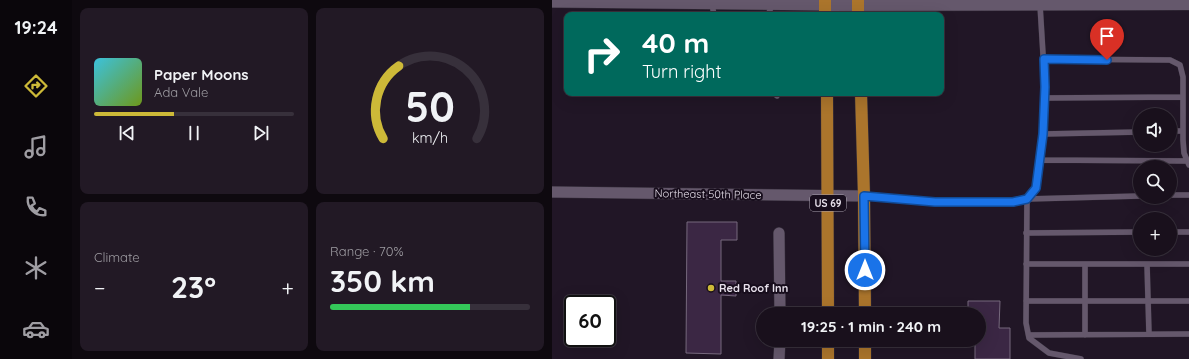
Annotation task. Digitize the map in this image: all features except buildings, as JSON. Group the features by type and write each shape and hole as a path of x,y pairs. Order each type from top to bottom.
{"main road":[{"name":"US 69","path":"827,96 828,307"},
{"path":"861,96 865,307"},
{"path":"828,347 828,359"},
{"path":"865,347 865,359"}],"street":[{"path":"557,2 770,10 858,6 1040,2 1158,2 1189,4"},
{"name":"Northeast 50th Place","path":"552,192 864,196"},
{"path":"779,233 780,307"},
{"path":"779,359 780,347"}],"lane":[{"path":"1040,2 1044,59 1043,134 1036,188 1027,199 1026,324 1029,338 1049,353 1081,359"},
{"path":"1040,160 1188,163 1184,153 1183,77 1180,65 1170,60 1044,59"},
{"path":"1044,98 1183,97"},
{"path":"1177,131 1183,131"},
{"path":"1043,134 1133,132"},
{"path":"1177,195 1189,195"},
{"path":"864,196 935,202 1013,202 1027,199 1133,196"},
{"path":"1026,232 1133,232"},
{"path":"1177,232 1189,232"},
{"path":"1026,264 1189,264"},
{"path":"1085,264 1085,335"},
{"path":"1148,264 1149,334"},
{"path":"1026,301 1189,301"},
{"path":"1028,335 1189,334"}],"place":[{"name":"Red Roof Inn","path":"711,288"}],"route":[{"path":"865,270 864,196 935,202 1013,202 1027,199 1036,188 1043,134 1045,87 1044,59 1107,60"}]}
